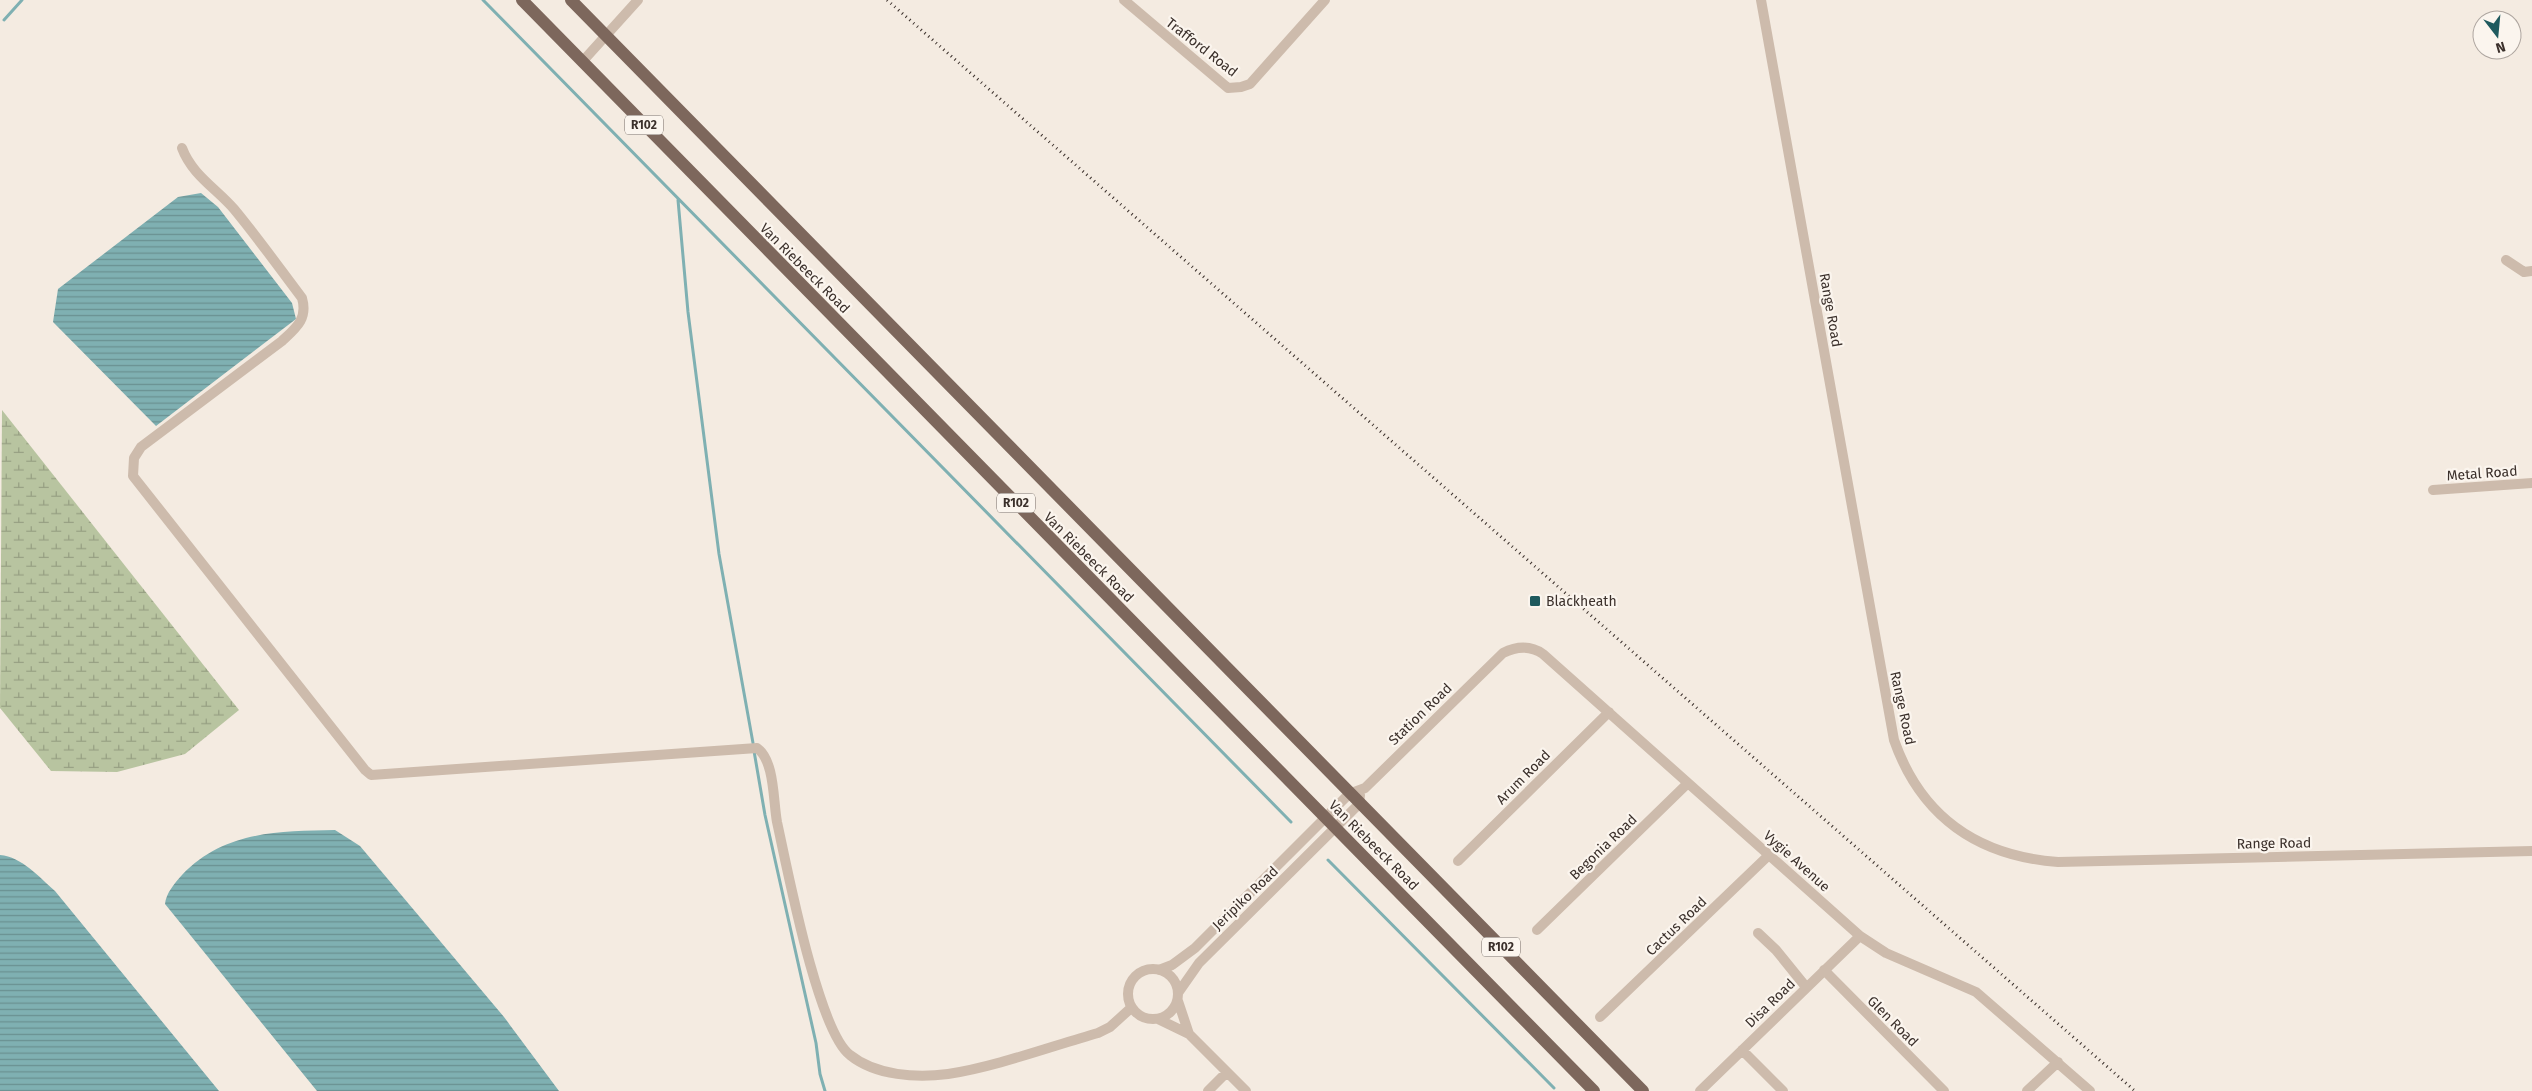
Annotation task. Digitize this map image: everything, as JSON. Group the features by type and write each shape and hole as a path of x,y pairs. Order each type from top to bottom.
{"main road":[{"name":"Van Riebeeck Road","path":"522,0 1594,1091"},
{"name":"Van Riebeeck Road","path":"572,0 1357,796 1643,1091"}],"street":[{"path":"582,62 638,0"},
{"name":"Trafford Road","path":"1124,0 1204,70 1228,88 1250,84 1325,0"},
{"name":"Range Road","path":"1762,0 1894,740 1911,778 1936,810 1958,830 1998,851 2028,860 2058,862 2532,851"},
{"path":"182,148 191,167 213,186 234,210 302,298 304,315 301,323 282,341 140,447 134,458 133,476 365,770 372,775 757,748 768,763 774,809 792,893 823,1006 837,1040 849,1055 866,1064 903,1075 950,1074 1098,1034 1110,1027 1131,1008"},
{"path":"2506,260 2524,272 2532,271"},
{"name":"Metal Road","path":"2433,490 2532,483"},
{"name":"Vygie Avenue","path":"1498,658 1515,648 1527,647 1538,651 1770,854 1860,936 1886,953 1976,992 2090,1091"},
{"name":"Station Road","path":"1357,796 1498,658"},
{"name":"Arum Road","path":"1458,861 1609,712"},
{"name":"Begonia Road","path":"1537,930 1688,783"},
{"name":"Jeripiko Road","path":"1159,970 1172,965 1195,948 1326,817 1357,796"},
{"name":"Jeripiko Road","path":"1178,997 1198,963 1336,828 1357,796"},
{"name":"Cactus Road","path":"1600,1017 1770,854"},
{"path":"1758,933 1776,950 1806,987"},
{"name":"Disa Road","path":"1700,1091 1860,936"},
{"path":"1189,1034 1173,978 1159,970 1144,971 1134,978 1127,995 1131,1008 1142,1018 1158,1020 1189,1034 1246,1091"},
{"name":"Glen Road","path":"1824,970 1944,1091"},
{"path":"1158,1020 1170,1013 1178,997"},
{"path":"1742,1050 1783,1091"},
{"path":"2027,1091 2058,1062"},
{"path":"1208,1091 1227,1072"}],"green space":[{"path":"2,410 239,710 185,754 117,772 51,771 0,708"}],"water":[{"path":"201,193 218,207 292,303 296,319 156,426 53,322 58,289 178,197"},
{"path":"335,830 360,846 504,1017 559,1091 317,1091 165,904 169,892 174,885 198,860 234,842 253,836 273,833"},
{"path":"0,855 23,864 55,891 219,1091 0,1091"}],"waterway":[{"path":"4,20 22,0"},
{"path":"483,0 1291,822"},
{"path":"678,200 688,312 719,554 753,743"},
{"path":"754,751 765,815 825,1091"},
{"path":"1328,860 1554,1088"}],"railway":[{"path":"887,0 2135,1091"}],"place":[{"name":"Blackheath","path":"1535,601"}]}
